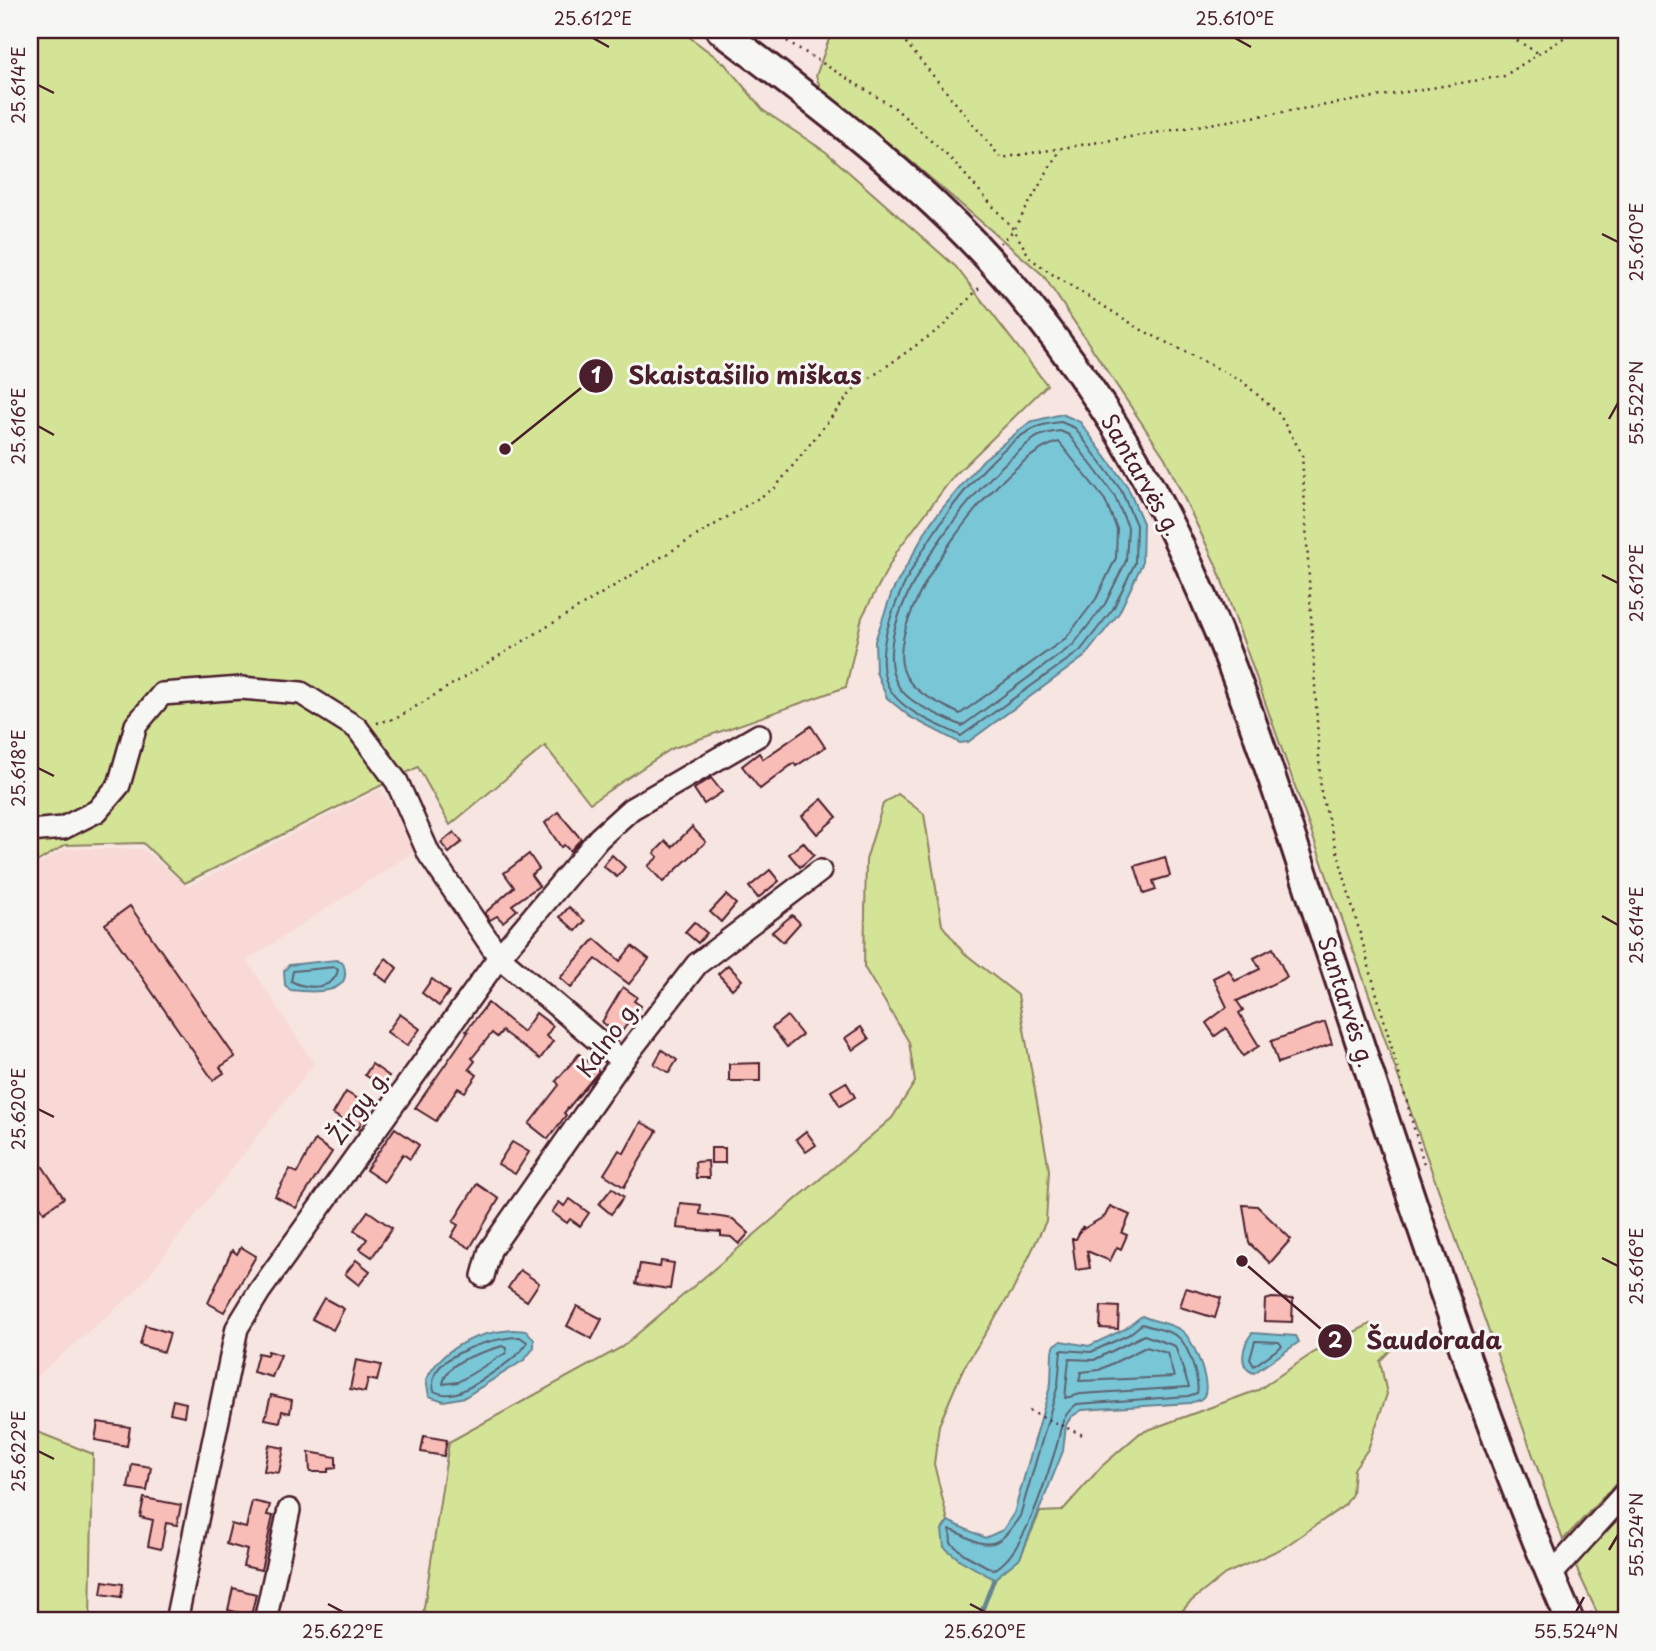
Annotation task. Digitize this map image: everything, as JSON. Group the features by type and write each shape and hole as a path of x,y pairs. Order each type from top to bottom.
{"main road":[{"name":"Santarvės g.","path":"720,30 877,154 950,219 993,264 1045,326 1096,396 1170,521 1202,590 1258,737 1430,1254 1550,1576 1570,1621"}],"street":[{"path":"30,831 63,828 97,811 120,785 136,725 162,694 241,688 301,693 357,728 397,782 429,854 499,957 622,1061"},
{"name":"Žirgų g.","path":"176,1621 237,1328 267,1281 499,957 599,838 631,809 760,735"},
{"name":"Kalno g.","path":"482,1276 489,1250 622,1061 697,964 820,871"},
{"path":"1550,1576 1626,1492"},
{"path":"265,1621 289,1510"}],"path":[{"path":"901,30 902,38 1001,158 1504,76 1576,30"},
{"path":"1499,30 1539,54"},
{"path":"357,728 397,718 775,488 853,390 942,327 993,264 1060,149"},
{"path":"1028,1411 1083,1435"}],"shaded area":[{"path":"381,789 418,849 247,960 314,1064 136,1291 30,1382 30,869 64,849 143,849 188,887"}],"green space":[{"path":"30,30 680,30 725,64 764,111 826,152 956,267 1047,385 953,477 897,551 862,617 846,687 671,749 590,803 545,746 450,825 418,767 185,883 143,843 65,845 30,866"},
{"path":"818,30 1626,30 1626,1473 1563,1540 1217,567 1165,458 1043,275 900,152 823,95 816,76 829,39"},
{"path":"898,794 924,814 942,925 963,952 1018,995 1049,1170 1046,1221 1014,1288 963,1369 939,1425 934,1464 948,1521 942,1530 1020,1558 1040,1512 1062,1511 1102,1466 1140,1433 1258,1390 1313,1353 1370,1324 1396,1344 1380,1361 1387,1394 1368,1449 1354,1469 1352,1494 1345,1505 1283,1548 1225,1574 1189,1603 1174,1621 422,1621 449,1442 622,1347 892,1118 915,1082 909,1042 864,967 866,860 883,804"},
{"path":"30,1429 93,1454 90,1621 30,1621"},
{"path":"1626,1507 1626,1621 1601,1621 1574,1563"}],"water":[{"path":"1062,414 1080,422 1127,486 1143,523 1142,564 1119,613 1084,657 968,742 960,743 910,717 887,698 876,672 875,641 892,592 931,522 983,460 1030,422"},
{"path":"336,960 343,963 345,974 343,982 337,987 308,991 290,990 285,985 284,971 289,965"},
{"path":"1142,1316 1173,1326 1186,1335 1196,1351 1203,1372 1206,1390 1204,1396 1190,1403 1082,1410 1071,1417 1066,1425 1063,1451 1020,1558 994,1579 960,1560 944,1547 942,1530 948,1521 985,1538 1003,1530 1014,1513 1051,1383 1052,1353 1055,1345 1061,1341 1089,1346 1125,1329"},
{"path":"527,1331 534,1340 534,1348 524,1360 465,1397 444,1401 429,1396 426,1380 433,1368 451,1350 486,1334"},
{"path":"1252,1333 1296,1336 1299,1342 1254,1373 1245,1366 1243,1355"}],"building":[{"path":"811,726 825,747 796,766 794,763 760,789 742,766 759,753 763,759"},
{"path":"711,778 722,792 704,804 694,789"},
{"path":"822,799 837,817 817,834 802,816"},
{"path":"558,812 581,839 570,851 564,845 561,847 545,823"},
{"path":"692,827 706,842 663,882 648,866 658,857 654,853 666,841 672,847"},
{"path":"454,832 462,842 449,853 441,843"},
{"path":"803,842 814,855 800,867 789,854"},
{"path":"529,854 539,869 531,875 539,886 512,905 517,910 503,922 497,916 490,920 485,913 514,887 504,873"},
{"path":"612,855 625,867 617,877 603,866"},
{"path":"1165,857 1170,876 1153,881 1156,890 1144,894 1135,866"},
{"path":"770,870 779,881 758,898 749,887"},
{"path":"726,895 736,904 721,922 710,912"},
{"path":"130,906 235,1057 220,1067 224,1073 213,1080 105,924"},
{"path":"569,907 585,921 576,931 560,917"},
{"path":"792,915 800,923 783,942 772,932"},
{"path":"694,922 707,933 698,943 685,932"},
{"path":"595,939 620,961 632,946 649,959 629,984 596,959 571,988 560,978"},
{"path":"1273,948 1287,977 1237,1001 1243,1010 1239,1013 1259,1046 1243,1056 1226,1028 1215,1036 1206,1023 1227,1007 1213,978 1229,970 1235,981 1260,969 1254,958"},
{"path":"386,958 397,968 387,982 375,973"},
{"path":"728,965 742,980 732,989 718,974"},
{"path":"432,979 449,992 439,1006 422,993"},
{"path":"623,987 637,997 634,1001 641,1006 619,1035 602,1022"},
{"path":"488,1003 523,1032 536,1013 553,1026 546,1036 553,1041 540,1059 502,1031 497,1037 492,1033 472,1058 475,1061 469,1069 477,1075 465,1092 458,1088 436,1121 415,1108"},
{"path":"400,1014 420,1029 407,1046 387,1032"},
{"path":"787,1016 802,1035 787,1047 772,1028"},
{"path":"1325,1022 1332,1044 1278,1063 1271,1041"},
{"path":"861,1027 869,1039 853,1050 845,1038"},
{"path":"662,1050 677,1060 669,1073 654,1064"},
{"path":"579,1054 599,1071 564,1113 566,1115 548,1139 529,1124 559,1085 556,1081"},
{"path":"760,1063 760,1081 729,1081 729,1064"},
{"path":"372,1064 389,1076 382,1086 365,1075"},
{"path":"846,1082 855,1097 840,1106 831,1091"},
{"path":"346,1092 369,1106 358,1129 333,1114"},
{"path":"641,1122 657,1131 624,1187 604,1174 619,1150 624,1153"},
{"path":"395,1128 419,1145 410,1159 403,1154 384,1182 366,1170"},
{"path":"806,1131 816,1145 806,1152 796,1139"},
{"path":"315,1140 332,1152 296,1208 275,1196 290,1169 297,1173"},
{"path":"512,1142 529,1152 515,1174 498,1164"},
{"path":"30,1148 64,1198 44,1212 30,1191"},
{"path":"711,1148 725,1148 725,1163 711,1163"},
{"path":"708,1161 709,1178 696,1178 695,1162"},
{"path":"477,1184 499,1199 470,1248 451,1237 458,1225 453,1222"},
{"path":"612,1188 624,1197 611,1214 599,1204"},
{"path":"570,1199 589,1213 580,1226 570,1219 567,1223 552,1212 559,1202 564,1206"},
{"path":"680,1203 701,1205 700,1214 733,1219 749,1233 739,1244 731,1237 721,1236 721,1232 677,1228"},
{"path":"1243,1205 1257,1206 1291,1239 1270,1263 1249,1243"},
{"path":"1110,1206 1130,1215 1122,1233 1127,1235 1121,1249 1117,1247 1110,1261 1087,1251 1090,1268 1076,1270 1072,1239 1076,1239 1083,1226 1083,1229 1105,1216"},
{"path":"368,1211 392,1228 372,1257 360,1249 367,1239 354,1230"},
{"path":"241,1247 256,1256 224,1312 208,1303 232,1250 237,1254"},
{"path":"356,1260 370,1271 359,1285 345,1274"},
{"path":"661,1261 674,1263 670,1289 636,1284 640,1264 660,1267"},
{"path":"520,1270 539,1283 527,1301 508,1288"},
{"path":"1186,1288 1221,1298 1215,1318 1180,1307"},
{"path":"324,1298 344,1309 333,1330 312,1319"},
{"path":"1293,1299 1292,1322 1264,1321 1265,1300"},
{"path":"577,1306 602,1319 592,1339 567,1326"},
{"path":"1101,1306 1119,1307 1118,1329 1100,1328"},
{"path":"145,1325 170,1333 164,1352 140,1345"},
{"path":"268,1351 281,1355 272,1377 253,1372 258,1353 267,1355"},
{"path":"356,1360 381,1365 377,1381 368,1379 365,1392 350,1389"},
{"path":"271,1395 292,1400 290,1413 282,1411 280,1422 265,1419"},
{"path":"173,1400 186,1403 184,1416 170,1413"},
{"path":"98,1422 130,1427 127,1446 95,1440"},
{"path":"424,1436 447,1440 444,1456 421,1452"},
{"path":"269,1445 284,1448 279,1473 264,1471"},
{"path":"309,1452 336,1457 336,1468 328,1469 328,1472 310,1472"},
{"path":"132,1464 151,1467 147,1491 128,1488"},
{"path":"144,1498 181,1505 177,1525 166,1523 161,1549 148,1546 153,1520 140,1517"},
{"path":"252,1501 270,1505 267,1515 273,1516 261,1570 243,1566 247,1550 226,1544 231,1524 246,1528"},
{"path":"103,1581 123,1584 121,1597 101,1594"},
{"path":"233,1588 256,1594 251,1616 228,1610"}],"waterway":[{"path":"978,1621 994,1579"}],"place":[{"name":"Skaistašilio miškas","path":"505,449"},
{"name":"Šaudorada","path":"1242,1261"}]}
